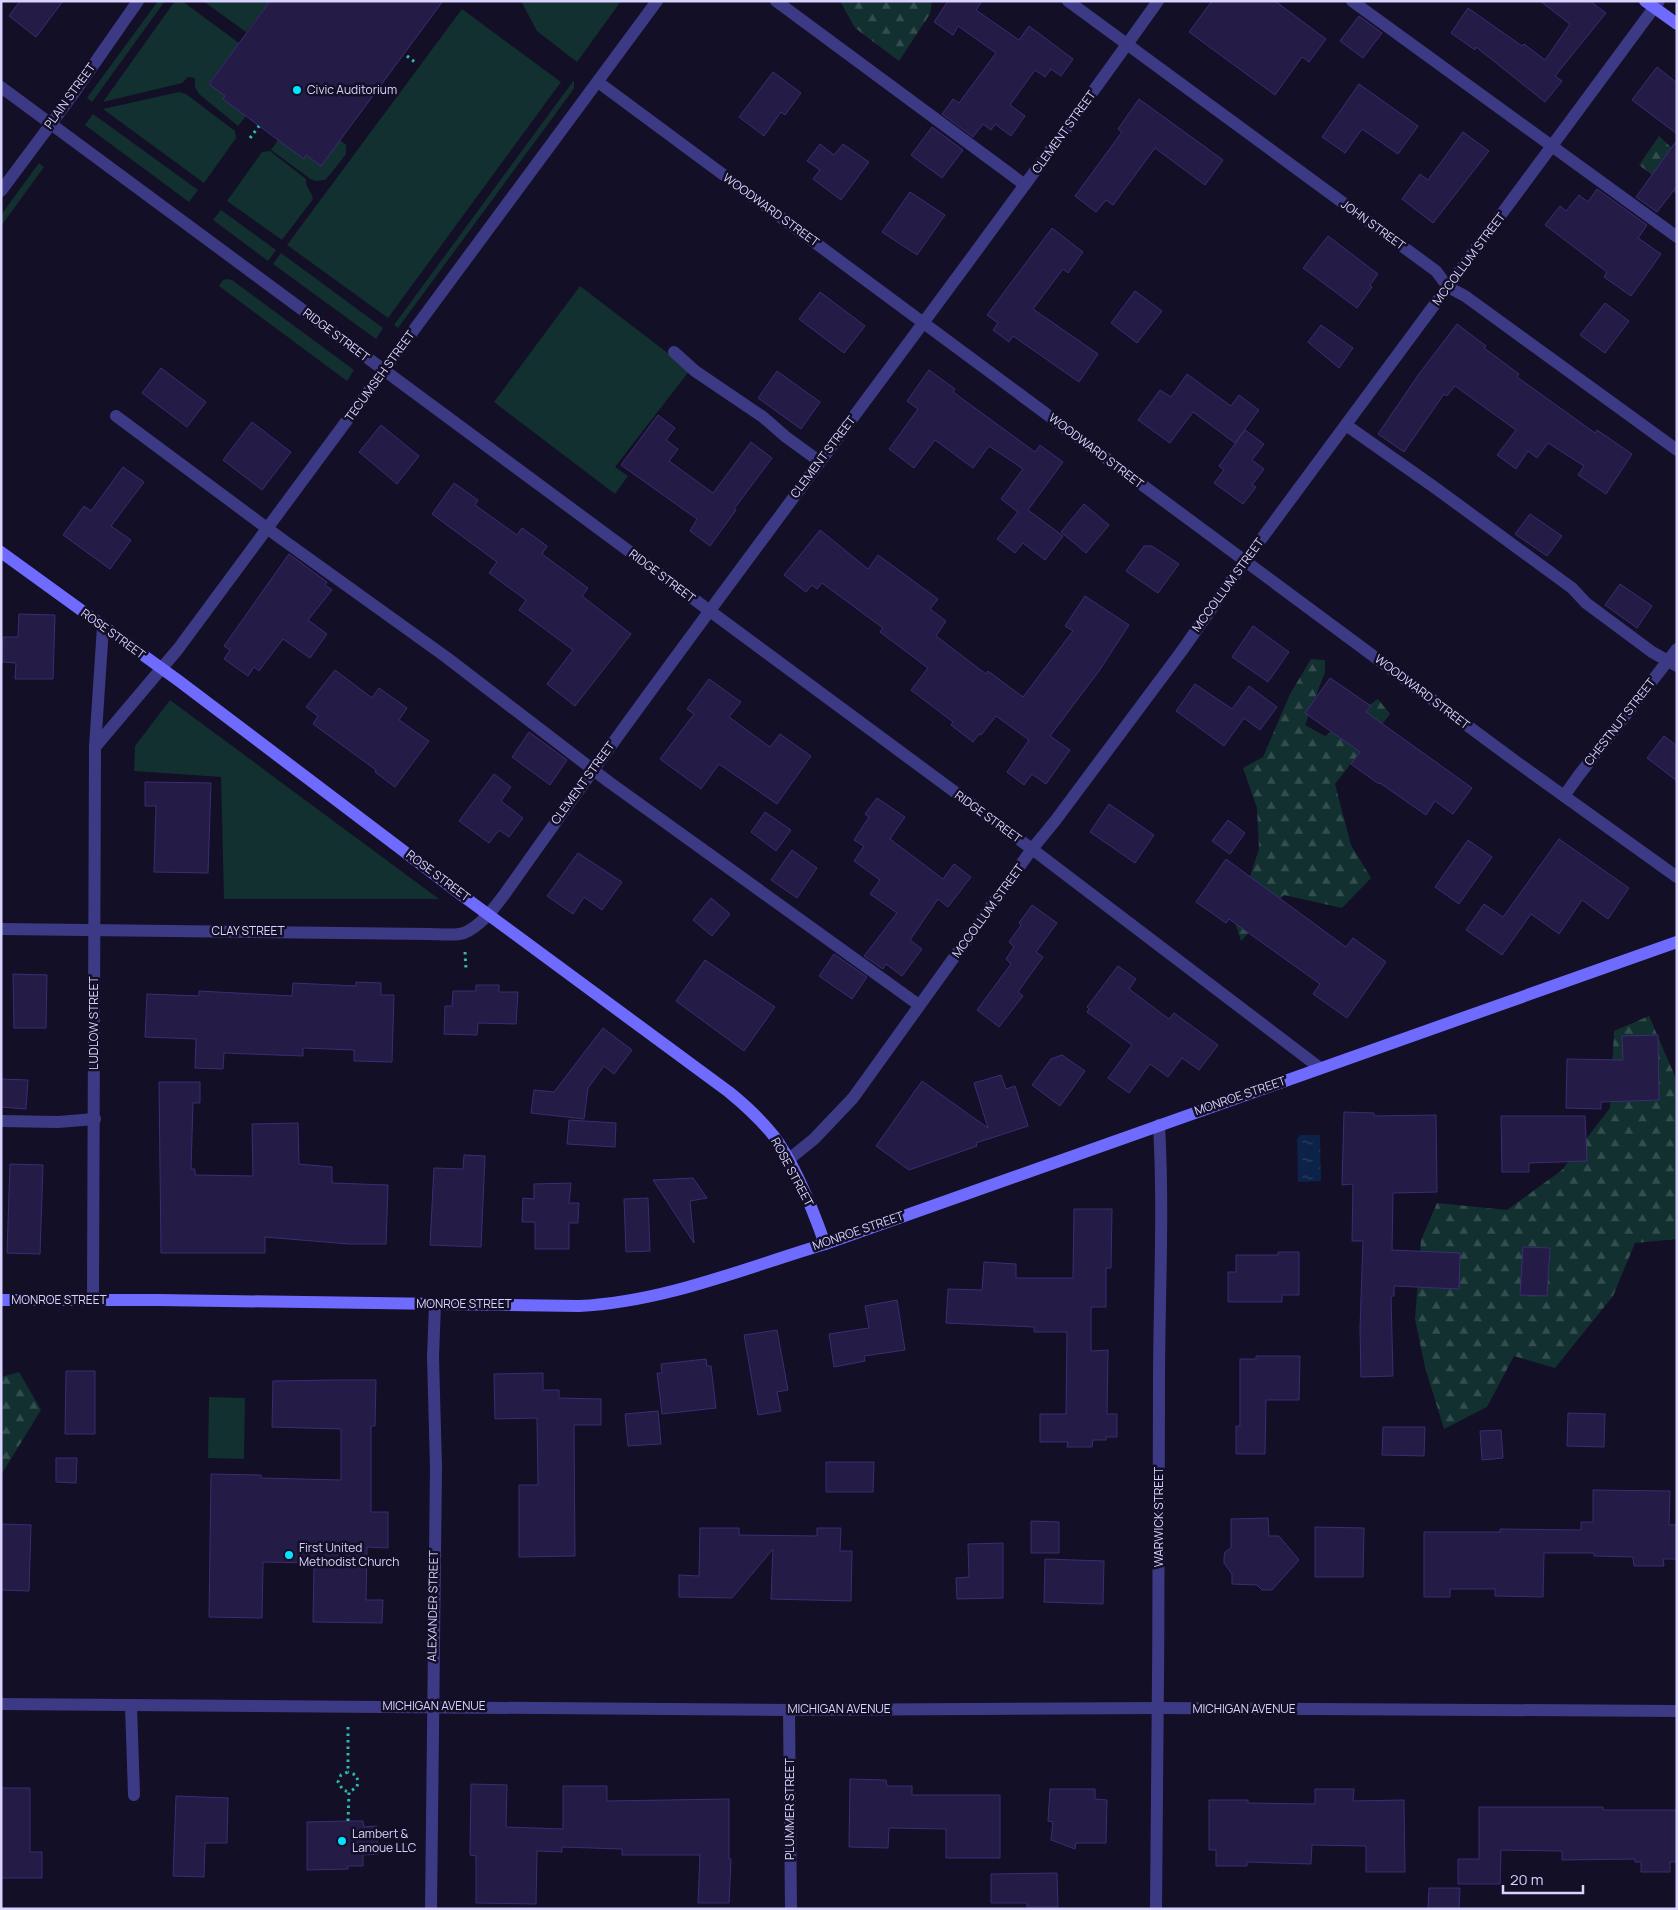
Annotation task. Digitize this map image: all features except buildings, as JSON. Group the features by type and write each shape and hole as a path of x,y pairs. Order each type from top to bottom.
{"main road":[{"path":"1653,3 1677,24"},
{"name":"ROSE STREET","path":"1,552 729,1092 753,1112 774,1136 788,1160 814,1214 825,1244"},
{"name":"MONROE STREET","path":"1,1300 579,1306 630,1302 825,1244 1677,942"}],"street":[{"name":"PLAIN STREET","path":"1,191 71,97 138,1"},
{"path":"598,82 657,1"},
{"path":"776,1 1025,185"},
{"name":"JOHN STREET","path":"1068,1 1436,271 1448,287 1465,296 1677,450"},
{"name":"CLEMENT STREET","path":"489,914 708,611 819,460 924,324 1158,1"},
{"path":"1352,1 1677,237"},
{"name":"MCCOLLUM STREET","path":"788,1160 814,1139 853,1098 1032,849 1175,660 1245,561 1553,147 1653,3"},
{"name":"WOODWARD STREET","path":"598,82 1245,561 1677,877"},
{"name":"TECUMSEH STREET","path":"162,670 598,82"},
{"name":"RIDGE STREET","path":"1,87 1032,849 1320,1068"},
{"path":"674,352 695,371 763,417 786,437 819,460"},
{"path":"116,416 268,529 446,657 593,769 919,1005"},
{"path":"1346,426 1450,498 1572,588 1586,603 1644,647 1672,664"},
{"name":"LUDLOW STREET","path":"93,1300 95,747 103,627"},
{"name":"CHESTNUT STREET","path":"1564,796 1579,775 1672,664 1677,649"},
{"path":"95,747 162,670"},
{"name":"CLAY STREET","path":"1,929 463,933 489,914"},
{"path":"1,1121 58,1122 95,1119"},
{"name":"WARWICK STREET","path":"1156,1909 1159,1329 1162,1191 1158,1125"},
{"name":"ALEXANDER STREET","path":"431,1909 436,1467 435,1304"},
{"name":"MICHIGAN AVENUE","path":"1,1704 789,1710 1158,1708 1677,1711"},
{"path":"131,1705 134,1795"},
{"name":"PLUMMER STREET","path":"789,1710 791,1909"}],"path":[{"path":"407,56 416,63"},
{"path":"250,138 259,126"},
{"path":"348,1706 348,1772"},
{"path":"348,1772 353,1773 358,1781 357,1787 349,1792 342,1790 338,1782 341,1775 348,1772"},
{"path":"348,1821 349,1792"}],"green space":[{"path":"158,1 165,1 92,102 87,98"},
{"path":"175,1 182,1 239,43 209,83 246,116 238,126 199,94 195,87 195,78 188,77 182,83 103,102"},
{"path":"203,1 270,1 246,32"},
{"path":"521,1 621,1 577,62 537,31"},
{"path":"840,1 932,1 930,14 899,61 855,28"},
{"path":"462,9 561,82 388,318 287,245"},
{"path":"574,80 574,88 570,94 398,328 394,325"},
{"path":"179,92 186,94 235,131 236,138 204,183 103,109"},
{"path":"93,114 198,190 189,202 85,125"},
{"path":"1659,136 1677,153 1677,194 1639,165"},
{"path":"278,140 304,158 306,155 321,166 340,140 346,145 346,154 325,180 312,180 271,150"},
{"path":"270,151 306,179 313,199 282,240 227,201 262,152"},
{"path":"39,163 44,167 1,226 1,215"},
{"path":"221,210 276,250 268,261 213,220"},
{"path":"281,253 383,328 376,339 273,264"},
{"path":"223,280 232,280 354,370 347,381 219,286"},
{"path":"580,286 690,370 615,467 628,476 615,494 494,402"},
{"path":"1311,659 1325,660 1325,672 1305,725 1325,736 1378,699 1390,714 1335,784 1351,845 1371,878 1342,908 1284,895 1241,941 1235,922 1259,849 1257,808 1243,768 1263,757 1290,694"},
{"path":"170,700 439,899 224,899 221,777 134,771 135,746"},
{"path":"1649,1016 1677,1081 1677,1239 1635,1243 1613,1296 1555,1368 1514,1356 1487,1407 1444,1429 1425,1367 1415,1319 1421,1240 1437,1203 1507,1210 1562,1170 1610,1108 1614,1031"},
{"path":"19,1372 41,1410 1,1475 1,1377"},
{"path":"209,1397 245,1398 244,1459 208,1458"}],"water":[{"path":"1300,1135 1320,1135 1321,1181 1298,1182 1297,1139"}],"place":[{"name":"Civic Auditorium","path":"297,90"},
{"name":"First United Methodist Church","path":"289,1555"},
{"name":"Lambert & Lanoue LLC","path":"342,1841"}]}
